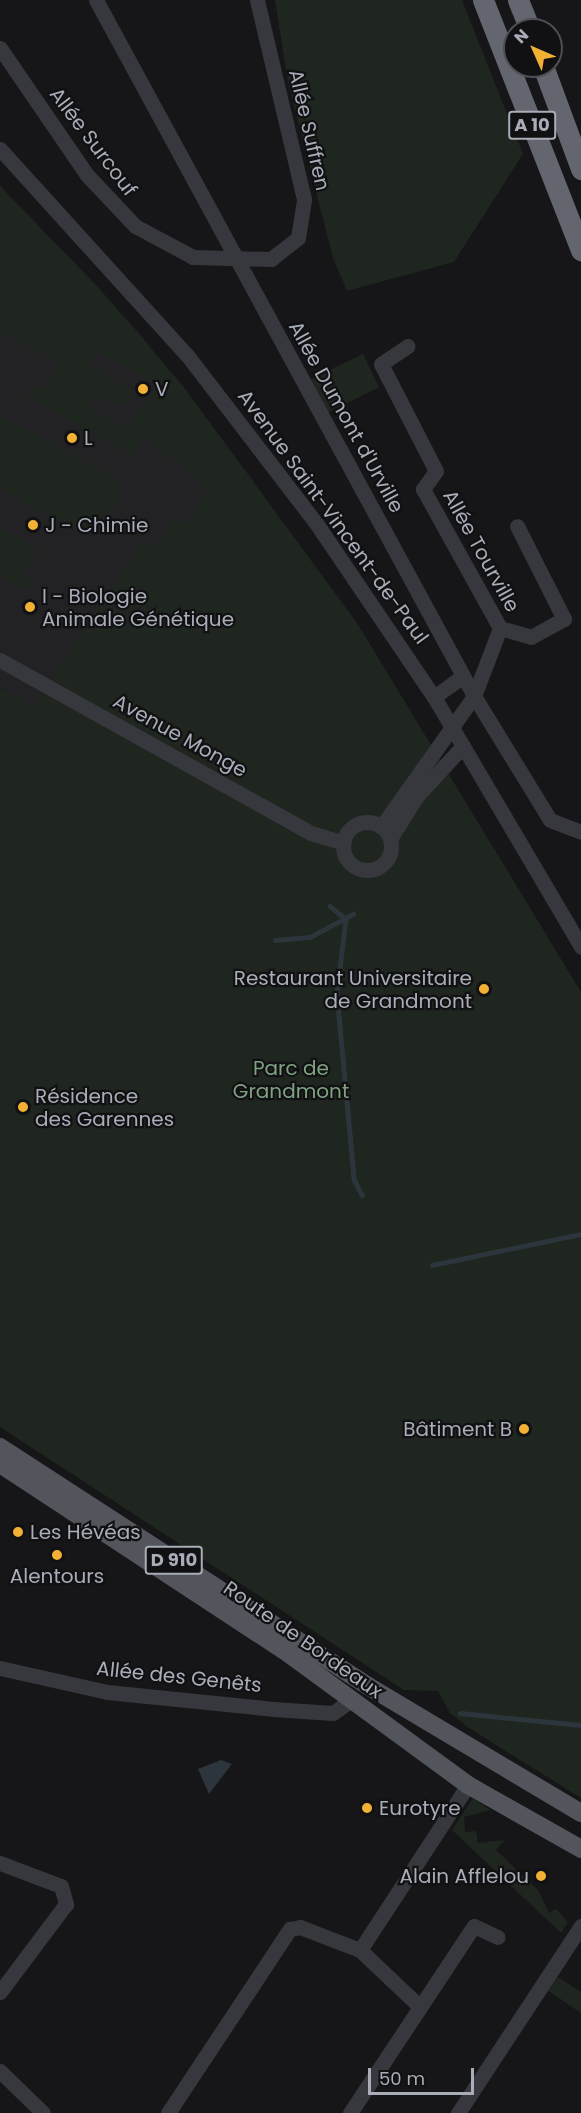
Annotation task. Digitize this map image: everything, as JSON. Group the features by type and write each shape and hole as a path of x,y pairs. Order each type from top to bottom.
{"highway":[{"name":"A 10","path":"483,0 581,250"},
{"path":"518,0 525,18"},
{"name":"A 10","path":"547,78 581,169"}],"main road":[{"name":"Route de Bordeaux","path":"0,1447 368,1686 581,1813"},
{"name":"Route de Bordeaux","path":"0,1464 351,1700 468,1785 581,1849"}],"street":[{"name":"Allée Dumont d'Urville","path":"96,0 474,696 550,820 581,832"},
{"name":"Allée Suffren","path":"238,261 258,262 282,254 298,238 305,214 256,0"},
{"name":"Allée Surcouf","path":"0,48 87,175 135,226 193,257 238,261"},
{"name":"Avenue Saint-Vincent-de-Paul","path":"0,149 216,392 357,580 452,725 581,947"},
{"name":"Allée Tourville","path":"386,833 452,725 474,696 500,628 423,489 436,471 381,363 408,345"},
{"path":"500,628 531,637 564,619 517,526"},
{"name":"Avenue Monge","path":"0,660 311,833 343,843"},
{"path":"434,697 463,676"},
{"path":"386,833 357,824 343,843 350,864 370,871 388,859 386,833 422,788 463,746"},
{"name":"Allée des Genêts","path":"0,1668 107,1692 273,1709 333,1713 351,1700"},
{"path":"360,1950 468,1785"},
{"path":"0,1863 61,1886 66,1904 0,1992"},
{"path":"350,2113 474,1926 498,1937"},
{"path":"458,2113 581,1926"},
{"path":"168,2113 290,1929 300,1927 360,1950 420,2007"},
{"path":"0,2071 6,2089 43,2113"}],"shaded area":[{"path":"0,186 140,334 255,483 105,750 0,688"},
{"path":"221,1760 232,1764 209,1794 198,1769"}],"green space":[{"path":"275,0 462,0 523,154 454,262 347,291 333,258 288,82"},
{"name":"Parc de Grandmont","path":"0,186 98,287 183,386 357,623 581,992 581,1798 469,1728 450,1713 438,1691 404,1690 0,1427 0,688 33,707 144,541 157,548 175,519 187,525 208,487 143,437 133,455 27,397 38,385 45,388 59,363 0,331","holes":["97,351 158,385 126,428 88,408 95,394 119,407 136,392 89,366"]},
{"path":"363,354 379,387 325,414 309,380"},
{"path":"0,416 119,480 121,500 97,527 74,529 0,489"},
{"path":"0,529 38,549 23,575 33,581 27,592 0,576"},
{"path":"473,1798 490,1810 464,1817 465,1832 476,1831 478,1843 505,1840 496,1850 538,1890 549,1913 556,1909 568,1922 561,1933 452,1830"},
{"path":"558,1977 581,1992 581,2013 547,1990"}],"waterway":[{"path":"330,906 346,919 337,994 354,1179 362,1195"},
{"path":"275,940 310,937 353,914"},
{"path":"432,1265 581,1234"},
{"path":"460,1713 581,1725"}],"place":[{"name":"V","path":"143,389"},
{"name":"L","path":"72,438"},
{"name":"J - Chimie","path":"33,525"},
{"name":"I - Biologie Animale Génétique","path":"30,607"},
{"name":"Restaurant Universitaire de Grandmont","path":"484,989"},
{"name":"Résidence des Garennes","path":"23,1107"},
{"name":"Bâtiment B","path":"524,1429"},
{"name":"Les Hévéas","path":"18,1532"},
{"name":"Alentours","path":"57,1555"},
{"name":"Eurotyre","path":"367,1808"},
{"name":"Alain Afflelou","path":"541,1876"}]}
